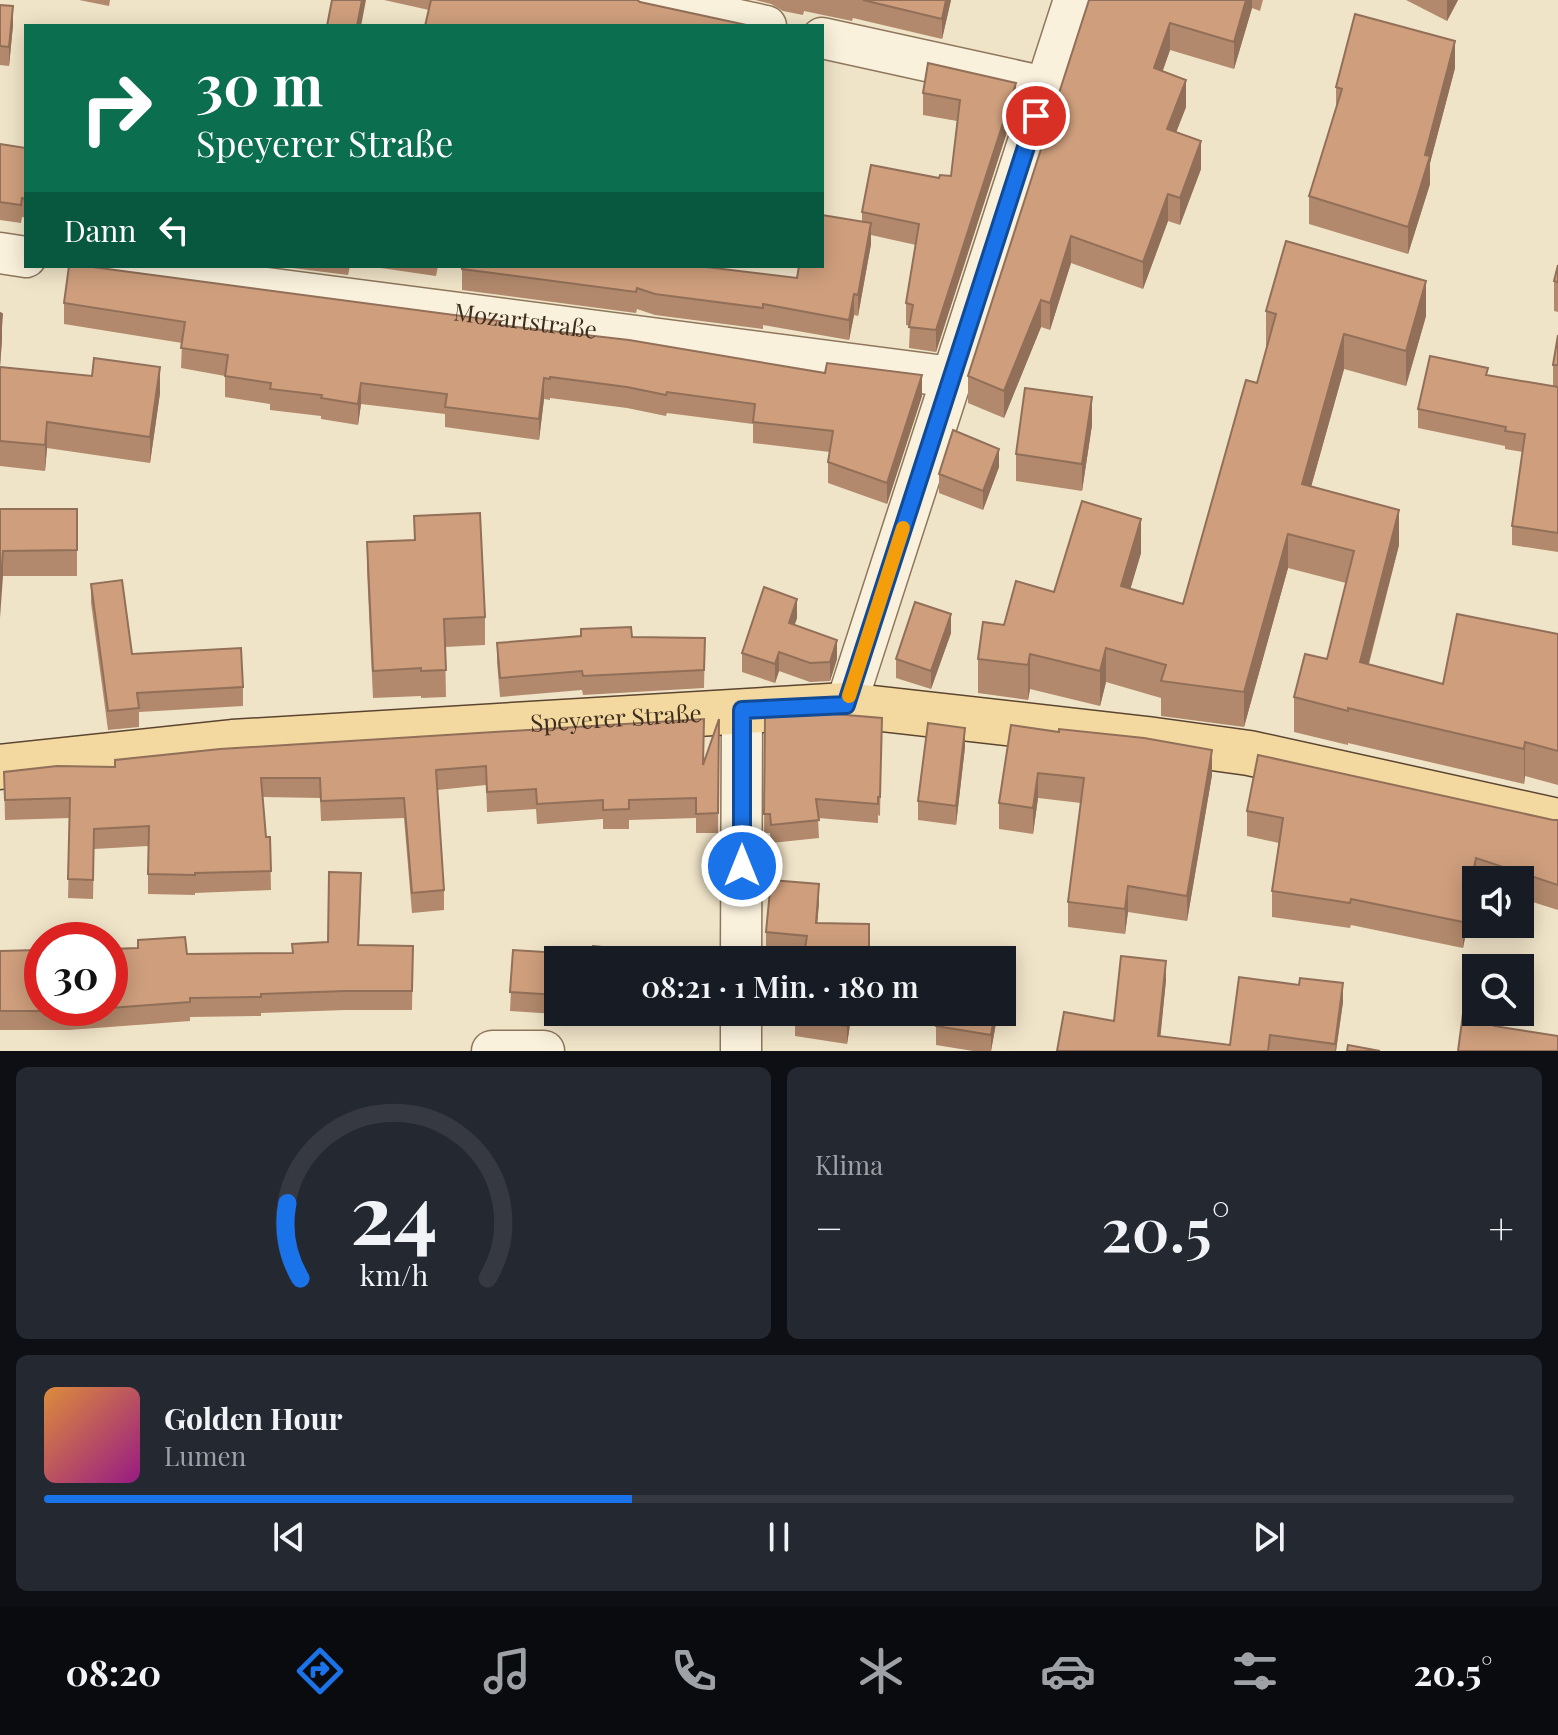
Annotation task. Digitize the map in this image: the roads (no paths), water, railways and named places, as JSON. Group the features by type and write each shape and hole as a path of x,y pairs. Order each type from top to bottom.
{"main road":[{"name":"Speyerer Straße","path":"0,767 232,742 846,705 1249,753 1558,821"}],"street":[{"path":"646,0 757,24"},
{"path":"846,705 1074,0"},
{"path":"824,38 1045,87"},
{"path":"0,253 24,257"},
{"name":"Mozartstraße","path":"112,268 952,377"},
{"path":"741,946 742,710"},
{"path":"741,1026 741,1051"},
{"path":"492,1051 544,1051"}]}
